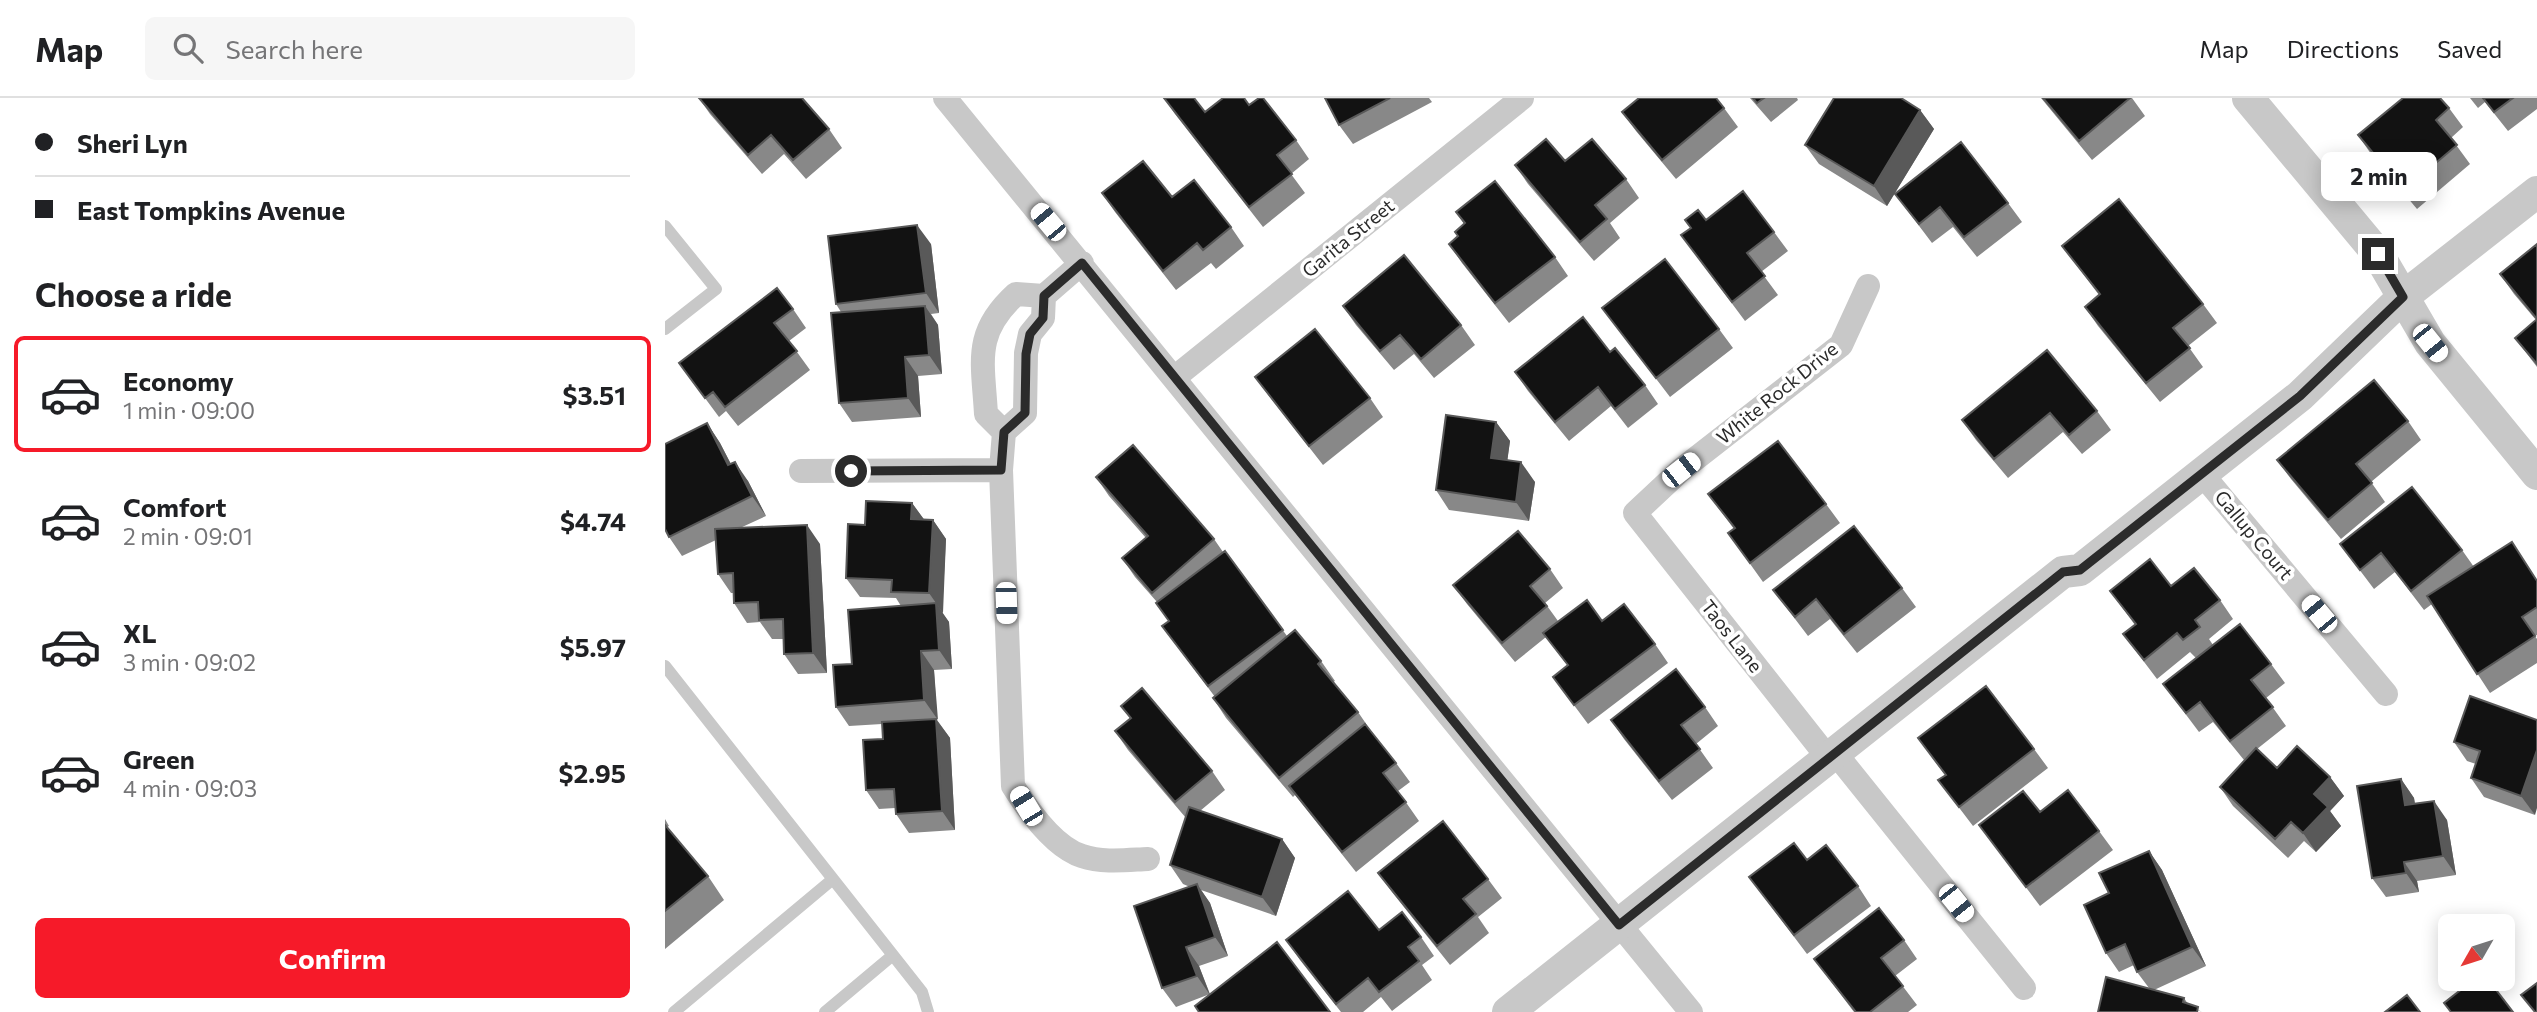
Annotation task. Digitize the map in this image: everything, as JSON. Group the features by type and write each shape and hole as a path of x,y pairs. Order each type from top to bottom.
{"street":[{"path":"945,98 1691,1012"},
{"name":"Garita Street","path":"1174,378 1522,98"},
{"path":"2248,98 2378,254 2430,343 2537,474"},
{"path":"1508,1012 2063,572 2080,570 2300,396 2403,297 2537,192"},
{"path":"1004,432 986,414 983,362 986,331 999,310 1016,294 1044,296 1082,263"},
{"name":"White Rock Drive","path":"1635,513 1681,470 1841,345 1868,286"},
{"path":"1044,296 1043,318 1030,334 1026,354 1025,413 1004,432 1001,470 1013,786 1053,838 1079,855 1106,860 1148,859"},
{"path":"801,471 1001,470"},
{"name":"Gallup Court","path":"2202,474 2386,694"},
{"name":"Taos Lane","path":"1635,513 2025,988"}],"lane":[{"path":"665,226 716,289 665,329"},
{"path":"665,666 922,992 928,1012"},
{"path":"674,1012 833,879"},
{"path":"824,1012 893,955"}],"building":[{"path":"699,98 802,98 829,129 793,160 771,135 748,155"},
{"path":"1164,98 1194,98 1205,112 1223,98 1244,98 1249,105 1263,98 1296,140 1277,155 1292,174 1249,207"},
{"path":"1325,98 1390,98 1339,125"},
{"path":"1639,98 1716,98 1724,108 1662,160 1622,112"},
{"path":"1834,98 1901,98 1920,110 1874,186 1805,145"},
{"path":"2043,98 2130,98 2079,141"},
{"path":"2403,98 2440,98 2449,108 2436,120 2457,145 2404,190 2358,135"},
{"path":"2483,98 2513,98 2494,112"},
{"path":"1546,139 1565,161 1592,139 1626,179 1595,205 1607,219 1580,242 1515,165"},
{"path":"1961,142 2008,203 1964,237 1940,207 1919,224 1895,194"},
{"path":"1143,161 1172,197 1194,180 1231,227 1203,250 1197,243 1163,271 1102,193"},
{"path":"1495,181 1555,257 1495,303 1449,244 1458,236 1455,232 1465,223 1456,212"},
{"path":"1743,191 1774,232 1747,253 1765,276 1732,302 1681,235 1691,228 1685,220 1698,210 1706,220"},
{"path":"2119,199 2203,304 2173,328 2190,348 2146,383 2085,307 2100,294 2062,246"},
{"path":"917,225 926,293 836,304 828,236"},
{"path":"2537,244 2537,319 2500,274"},
{"path":"1404,255 1461,325 1421,359 1400,335 1380,351 1343,306"},
{"path":"1665,259 1719,329 1656,378 1602,308"},
{"path":"777,288 793,309 774,323 797,351 725,407 713,392 705,398 679,363"},
{"path":"925,306 929,355 905,357 908,398 839,403 831,313"},
{"path":"1583,317 1610,352 1615,348 1645,385 1615,409 1598,387 1555,422 1515,372"},
{"path":"2537,319 2537,364 2515,338"},
{"path":"1315,329 1370,398 1309,446 1255,377"},
{"path":"2047,350 2097,411 2069,435 2050,413 1994,459 1962,420"},
{"path":"2374,380 2408,421 2356,464 2372,483 2328,520 2277,460"},
{"path":"1446,415 1496,422 1491,458 1521,462 1516,502 1436,490"},
{"path":"707,423 728,465 735,462 752,496 669,537 665,529 665,444"},
{"path":"1778,441 1826,504 1750,563 1728,533 1735,528 1708,494"},
{"path":"1133,445 1214,539 1152,593 1122,558 1148,536 1096,477"},
{"path":"2412,487 2462,550 2411,591 2381,553 2360,570 2340,544"},
{"path":"866,501 912,503 911,519 933,520 929,593 891,592 892,580 846,578 848,524 865,525"},
{"path":"807,525 813,653 784,654 783,619 759,620 758,602 734,603 733,573 718,574 715,529"},
{"path":"1854,526 1902,588 1844,634 1816,599 1795,617 1773,590"},
{"path":"1518,531 1550,569 1530,586 1547,606 1502,643 1453,585"},
{"path":"2512,542 2537,581 2537,607 2522,617 2535,636 2477,674 2427,596"},
{"path":"1225,551 1283,630 1208,686 1162,626 1169,621 1156,603"},
{"path":"2150,559 2171,586 2194,568 2220,600 2195,620 2200,627 2183,640 2177,633 2144,660 2123,634 2136,624 2110,591"},
{"path":"1587,600 1602,621 1624,604 1655,644 1574,705 1553,677 1568,665 1543,633"},
{"path":"936,603 939,650 921,651 924,700 836,707 833,665 852,664 848,610"},
{"path":"2240,624 2271,664 2251,680 2273,707 2230,741 2200,702 2186,713 2163,684"},
{"path":"1295,630 1321,661 1318,664 1358,712 1279,778 1213,698"},
{"path":"1676,669 1705,707 1681,725 1700,749 1659,781 1611,720"},
{"path":"1986,686 2034,749 1959,807 1938,780 1946,775 1918,738"},
{"path":"1142,688 1212,771 1175,802 1115,731 1131,718 1121,706"},
{"path":"2470,696 2537,720 2537,750 2521,796 2471,778 2480,751 2454,742"},
{"path":"936,719 942,811 896,814 894,789 866,790 863,740 883,739 882,722"},
{"path":"1365,724 1396,763 1383,773 1406,802 1342,852 1289,786"},
{"path":"2297,746 2330,777 2314,794 2328,807 2303,833 2291,822 2275,839 2220,787 2256,748 2277,768"},
{"path":"2401,779 2405,805 2434,801 2443,856 2404,862 2406,873 2372,878 2357,786"},
{"path":"2068,790 2099,831 2026,887 1979,825 2023,791 2040,812"},
{"path":"1189,807 1282,839 1262,897 1170,865"},
{"path":"1443,821 1488,879 1463,899 1476,914 1437,946 1378,873"},
{"path":"665,825 708,876 665,911"},
{"path":"1794,843 1807,860 1826,845 1858,886 1794,935 1749,877"},
{"path":"2149,851 2192,947 2137,972 2125,944 2106,953 2084,905 2109,893 2099,873"},
{"path":"1197,884 1215,937 1186,947 1197,976 1162,988 1134,906"},
{"path":"1348,891 1379,930 1402,912 1421,937 1408,947 1419,961 1379,992 1368,978 1336,1004 1286,940"},
{"path":"1879,908 1904,940 1881,958 1903,986 1870,1012 1856,1012 1814,959"},
{"path":"1277,942 1330,1012 1199,1012 1195,1006"},
{"path":"2106,977 2184,998 2183,1002 2198,1007 2197,1012 2098,1012"},
{"path":"2537,983 2537,1012 2535,1012 2521,995"},
{"path":"2459,991 2497,991 2513,1012 2451,1012 2444,1003"},
{"path":"2407,995 2420,1012 2385,1012"}],"route":[{"path":"851,471 1001,470 1004,432 1025,413 1026,354 1030,334 1043,318 1044,296 1082,263 1619,925 2063,572 2080,570 2300,396 2403,297 2378,254"}]}
